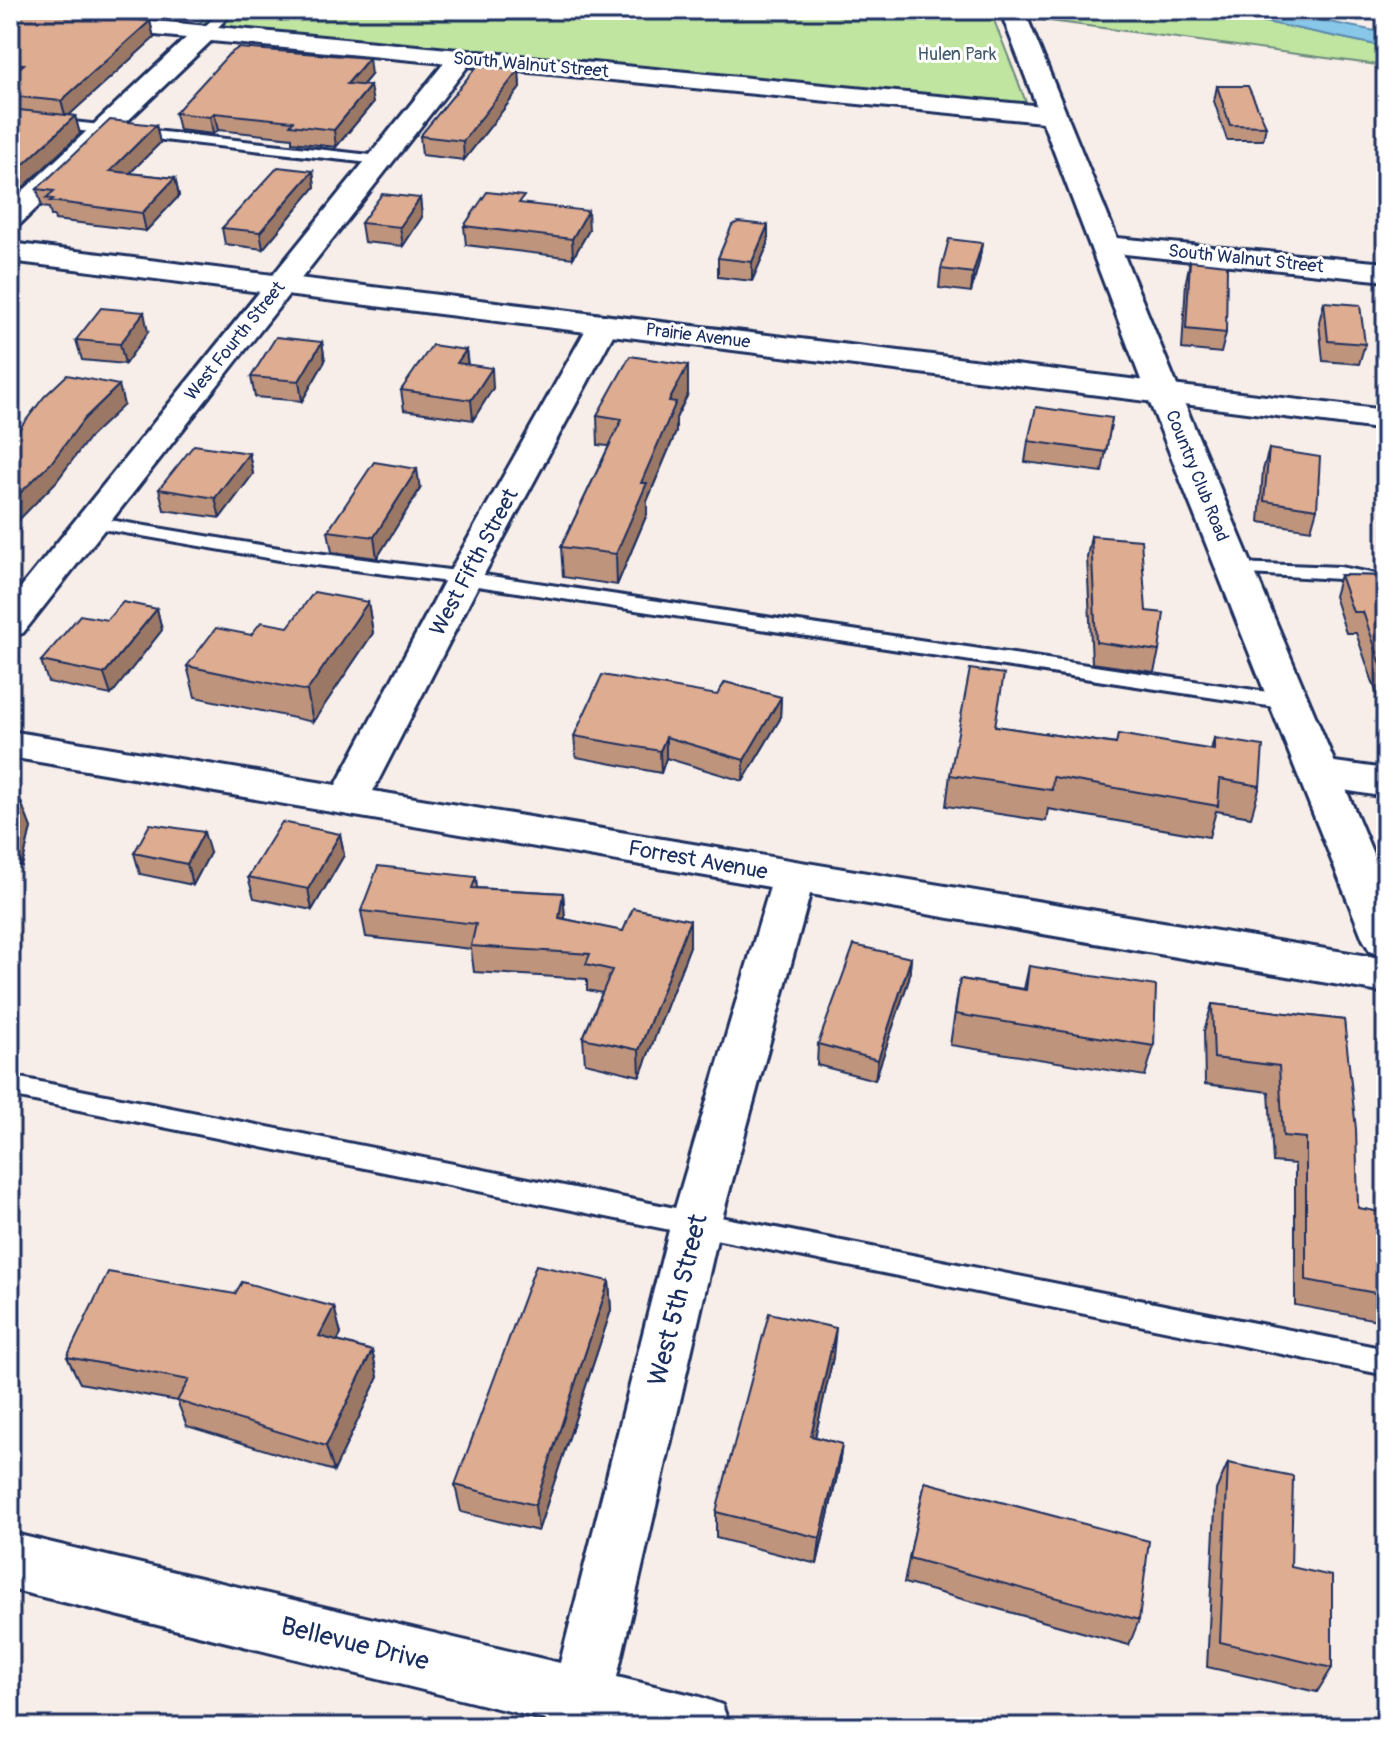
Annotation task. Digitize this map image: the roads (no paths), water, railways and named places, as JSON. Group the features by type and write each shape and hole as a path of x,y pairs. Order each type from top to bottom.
{"main road":[{"name":"Country Club Road","path":"1012,10 1163,393 1386,939"},
{"name":"Prairie Avenue","path":"10,252 1163,393"}],"street":[{"name":"South Walnut Street","path":"10,14 1053,115"},
{"path":"10,218 205,33"},
{"name":"West Fourth Street","path":"10,625 461,58"},
{"name":"South Walnut Street","path":"1106,245 1386,272"},
{"name":"West Fifth Street","path":"348,801 464,578 604,324"},
{"name":"Prairie Avenue","path":"1163,393 1386,420"},
{"name":"Forrest Avenue","path":"10,744 1386,976"},
{"path":"1320,774 1386,783"},
{"name":"West 5th Street","path":"579,1713 696,1222 794,876"},
{"name":"Bellevue Drive","path":"10,1561 579,1713 700,1727"}],"lane":[{"path":"205,33 229,10"},
{"path":"10,119 379,160"},
{"path":"91,522 285,555 464,578 1288,702"},
{"path":"1235,569 1340,573 1386,582"},
{"path":"10,1086 1386,1362"}],"water":[{"path":"1208,10 1267,10 1386,33 1386,47"}],"park label":[{"name":"Hulen Park","path":"957,54"}]}
